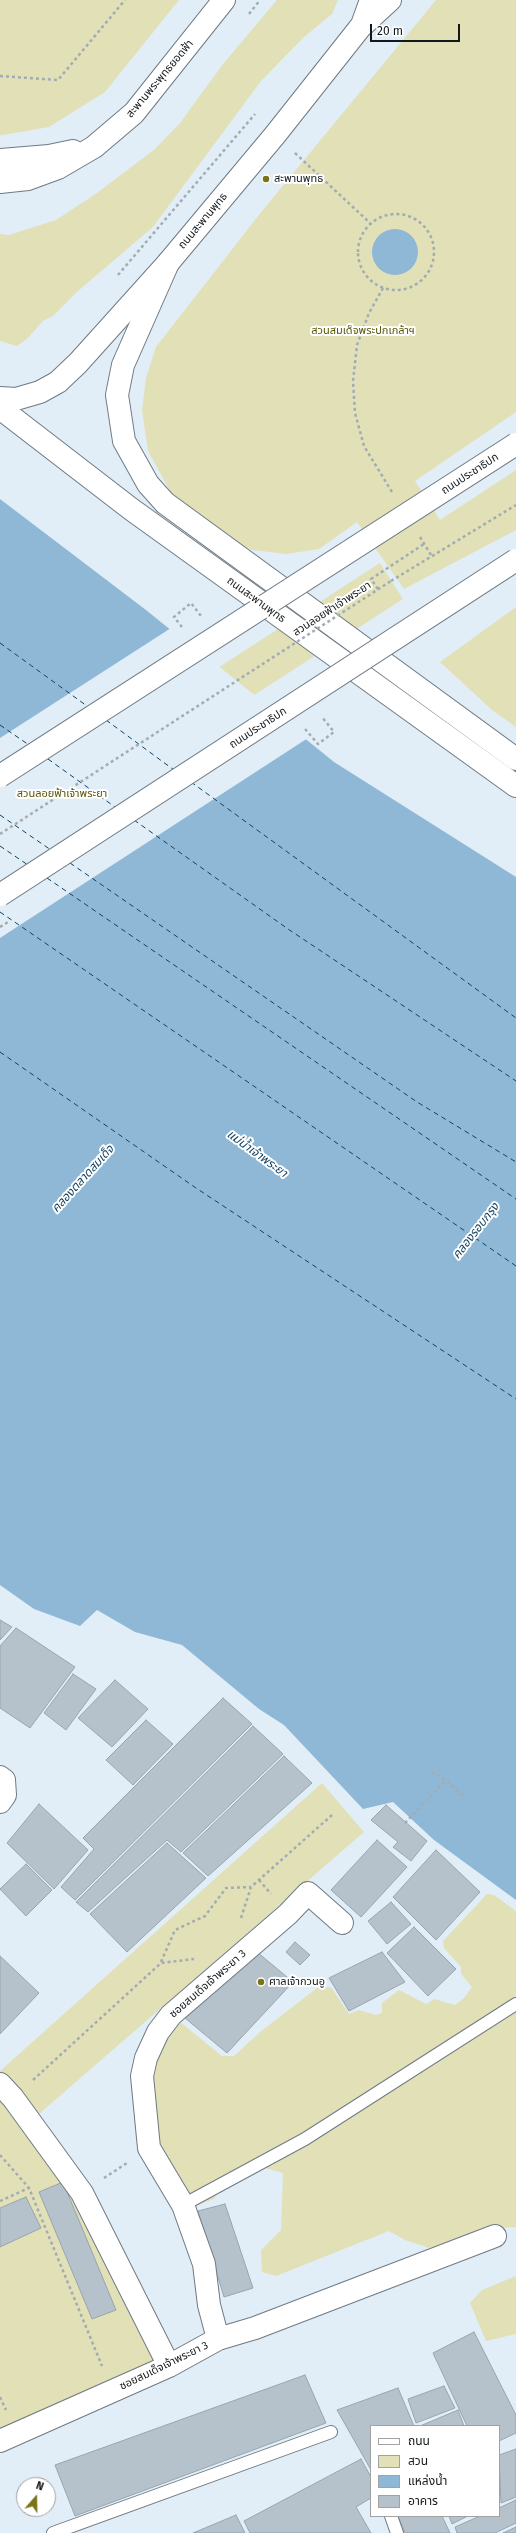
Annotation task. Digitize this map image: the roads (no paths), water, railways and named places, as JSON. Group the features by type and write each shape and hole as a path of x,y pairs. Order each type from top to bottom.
{"street":[{"name":"สะพานพระพุทธยอดฟ้า","path":"0,182 28,179 58,168 94,147 134,113 224,0"},
{"name":"ถนนสะพานพุทธ","path":"0,398 16,399 40,392 58,382 168,263 276,135 362,25 371,0"},
{"path":"362,25 390,0"},
{"path":"0,160 49,156 94,147"},
{"path":"168,263 123,365 117,395 124,440 148,484 165,503 516,759"},
{"name":"ถนนสะพานพุทธ","path":"0,408 131,509 516,786"},
{"name":"ถนนประชาธิปก","path":"0,776 516,444"},
{"name":"ถนนประชาธิปก","path":"0,895 516,560"},
{"name":"ซอยสมเด็จเจ้าพระยา 3","path":"0,2441 168,2366 218,2339 209,2305 204,2264 183,2205 149,2148 142,2076 146,2058 158,2032 171,2015 288,1914 308,1893 342,1923"},
{"path":"7,2091 82,2193 168,2366"},
{"path":"218,2339 255,2328 495,2236"}],"lane":[{"path":"183,2205 305,2139 516,2004"},
{"path":"53,2533 331,2432"},
{"path":"391,2517 397,2533"}],"water":[{"path":"400,229 412,235 417,243 417,261 412,269 404,274 390,275 378,269 373,261 372,247 378,235 386,230"},
{"path":"0,499 146,610 334,762 516,877 516,1900 434,1840 393,1802 363,1809 284,1725 259,1709 182,1645 135,1632 97,1610 80,1626 34,1609 0,1585"}],"place":[{"name":"สะพานพุทธ","path":"266,179"},
{"name":"ศาลเจ้ากวนอู","path":"261,1982"}],"park label":[{"name":"สวนสมเด็จพระปกเกล้าฯ","path":"363,331"},
{"name":"สวนลอยฟ้าเจ้าพระยา","path":"62,794"}],"water label":[{"name":"แม่น้ำเจ้าพระยา","path":"257,1154"},
{"name":"คลองตลาดสมเด็จ","path":"83,1179"},
{"name":"คลองรอบกรุง","path":"476,1231"}]}
